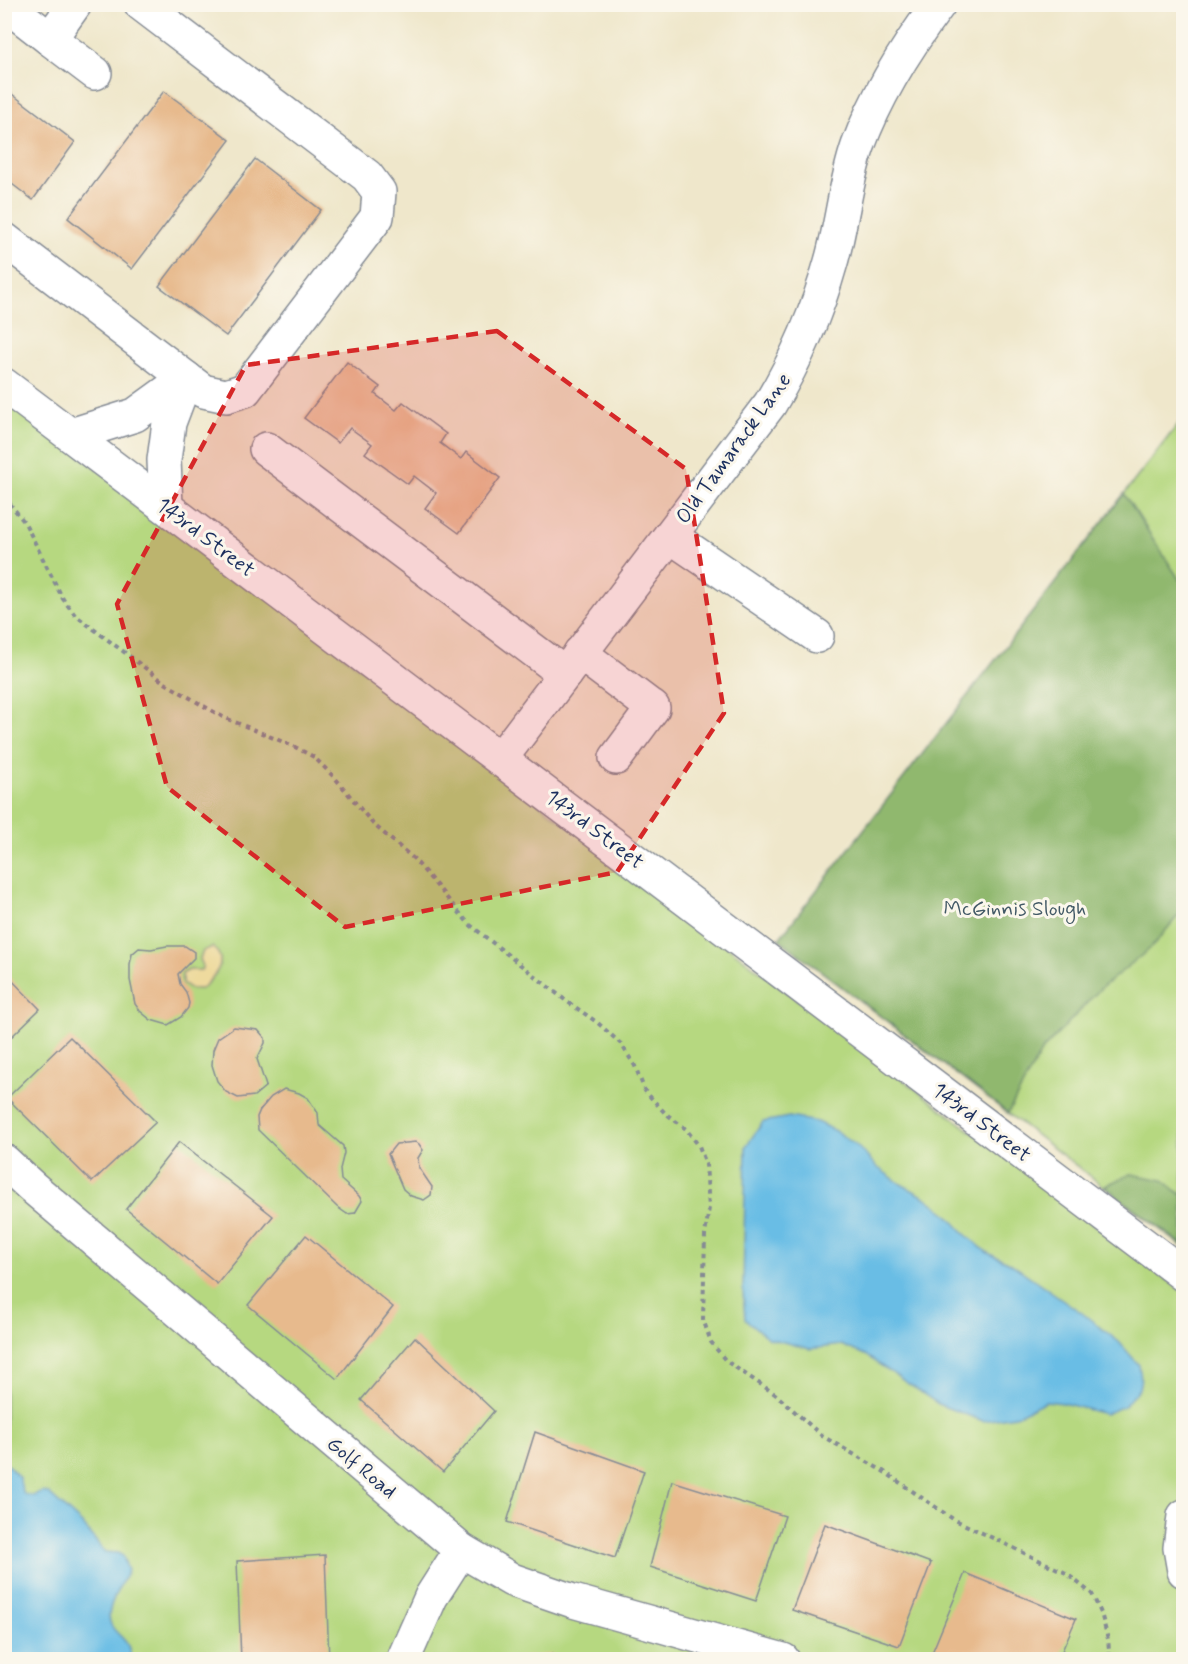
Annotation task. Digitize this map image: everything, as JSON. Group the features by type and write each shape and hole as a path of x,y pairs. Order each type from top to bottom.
{"street":[{"path":"5,4 95,73"},
{"path":"50,39 75,4"},
{"path":"4,239 203,391 226,396 245,390 377,217 379,192 367,176 141,4"},
{"name":"Old Tamarack Lane","path":"501,758 770,404 793,366 814,314 831,262 858,148 891,75 939,4"},
{"path":"70,435 135,415 186,378"},
{"path":"166,506 164,460 169,423 186,378"},
{"name":"143rd Street","path":"4,385 1184,1275"},
{"path":"266,449 572,664 653,708 616,758"},
{"path":"670,536 817,636"},
{"name":"Golf Road","path":"4,1161 461,1550 512,1580 573,1601 783,1659"},
{"path":"1184,1516 1180,1548 1184,1571"},
{"path":"403,1659 431,1598 461,1550"}],"path":[{"path":"4,496 25,523 63,600 75,615 165,683 223,717 314,757 336,779 373,824 414,859 469,924 565,1000 598,1023 621,1044 635,1066 645,1091 665,1113 686,1129 699,1146 706,1164 709,1208 705,1235 703,1319 711,1342 726,1361 775,1394 822,1436 883,1471 952,1519 1066,1573 1092,1594 1101,1613 1108,1639 1110,1659"}],"highlighted area":[{"path":"497,331 686,469 724,713 617,872 345,927 167,787 117,604 246,365"}],"green space":[{"path":"4,398 1183,1292 1183,1659 5,1659"},
{"name":"McGinnis Slough","path":"1183,418 1183,1247 779,939"},
{"name":"McGinnis Slough","path":"1124,494 1183,585 1183,910 1152,947 1100,989 1041,1052 1008,1113 779,939"},
{"path":"1131,1174 1163,1180 1183,1196 1183,1245 1104,1186"}],"sand":[{"path":"212,947 220,958 215,975 201,989 191,989 182,983 182,974 189,970 201,970 203,966 200,959 203,951"}],"water":[{"path":"789,1117 817,1122 837,1132 857,1146 877,1167 946,1213 966,1235 988,1253 1010,1263 1082,1313 1119,1342 1139,1365 1141,1378 1139,1389 1124,1406 1105,1414 1046,1401 1015,1416 983,1421 940,1405 865,1355 841,1345 810,1349 768,1338 745,1319 743,1291 746,1146 763,1122"},
{"path":"4,1461 19,1477 23,1493 32,1496 43,1492 49,1494 82,1524 105,1552 118,1553 123,1556 128,1571 113,1600 109,1618 114,1630 127,1644 130,1659 5,1659"}],"building":[{"path":"4,88 75,142 33,200 4,178"},
{"path":"164,91 230,140 132,269 68,218"},
{"path":"255,159 321,210 226,336 159,286"},
{"path":"347,362 380,387 375,394 396,410 403,402 446,434 440,443 461,459 466,452 500,478 459,533 425,508 436,493 414,476 408,484 365,453 372,444 350,428 338,443 304,418"},
{"path":"185,946 194,952 194,958 178,974 180,984 186,992 188,1008 181,1017 168,1025 151,1020 140,1011 135,1004 130,980 132,954 139,948 151,949"},
{"path":"4,972 40,1009 4,1044"},
{"path":"234,1027 258,1030 265,1038 257,1059 266,1086 254,1096 238,1098 226,1092 217,1081 212,1065 213,1050 218,1038"},
{"path":"70,1037 156,1122 92,1182 7,1098"},
{"path":"284,1089 308,1098 318,1113 319,1125 343,1146 341,1180 362,1201 355,1213 347,1214 337,1207 258,1130 257,1117 260,1110 271,1097"},
{"path":"179,1142 273,1216 217,1284 126,1209"},
{"path":"416,1142 423,1150 418,1158 419,1168 432,1187 431,1195 424,1200 411,1196 403,1189 388,1154 396,1144"},
{"path":"306,1235 393,1307 337,1379 248,1305"},
{"path":"415,1337 494,1411 443,1472 361,1400"},
{"path":"535,1432 644,1471 615,1558 507,1522"},
{"path":"672,1481 785,1516 756,1601 650,1567"},
{"path":"825,1524 931,1563 899,1646 792,1610"},
{"path":"325,1555 329,1660 241,1660 237,1561"},
{"path":"965,1573 1076,1619 1058,1660 929,1660"},
{"path":"553,1654 553,1660 514,1660 514,1658"}]}
